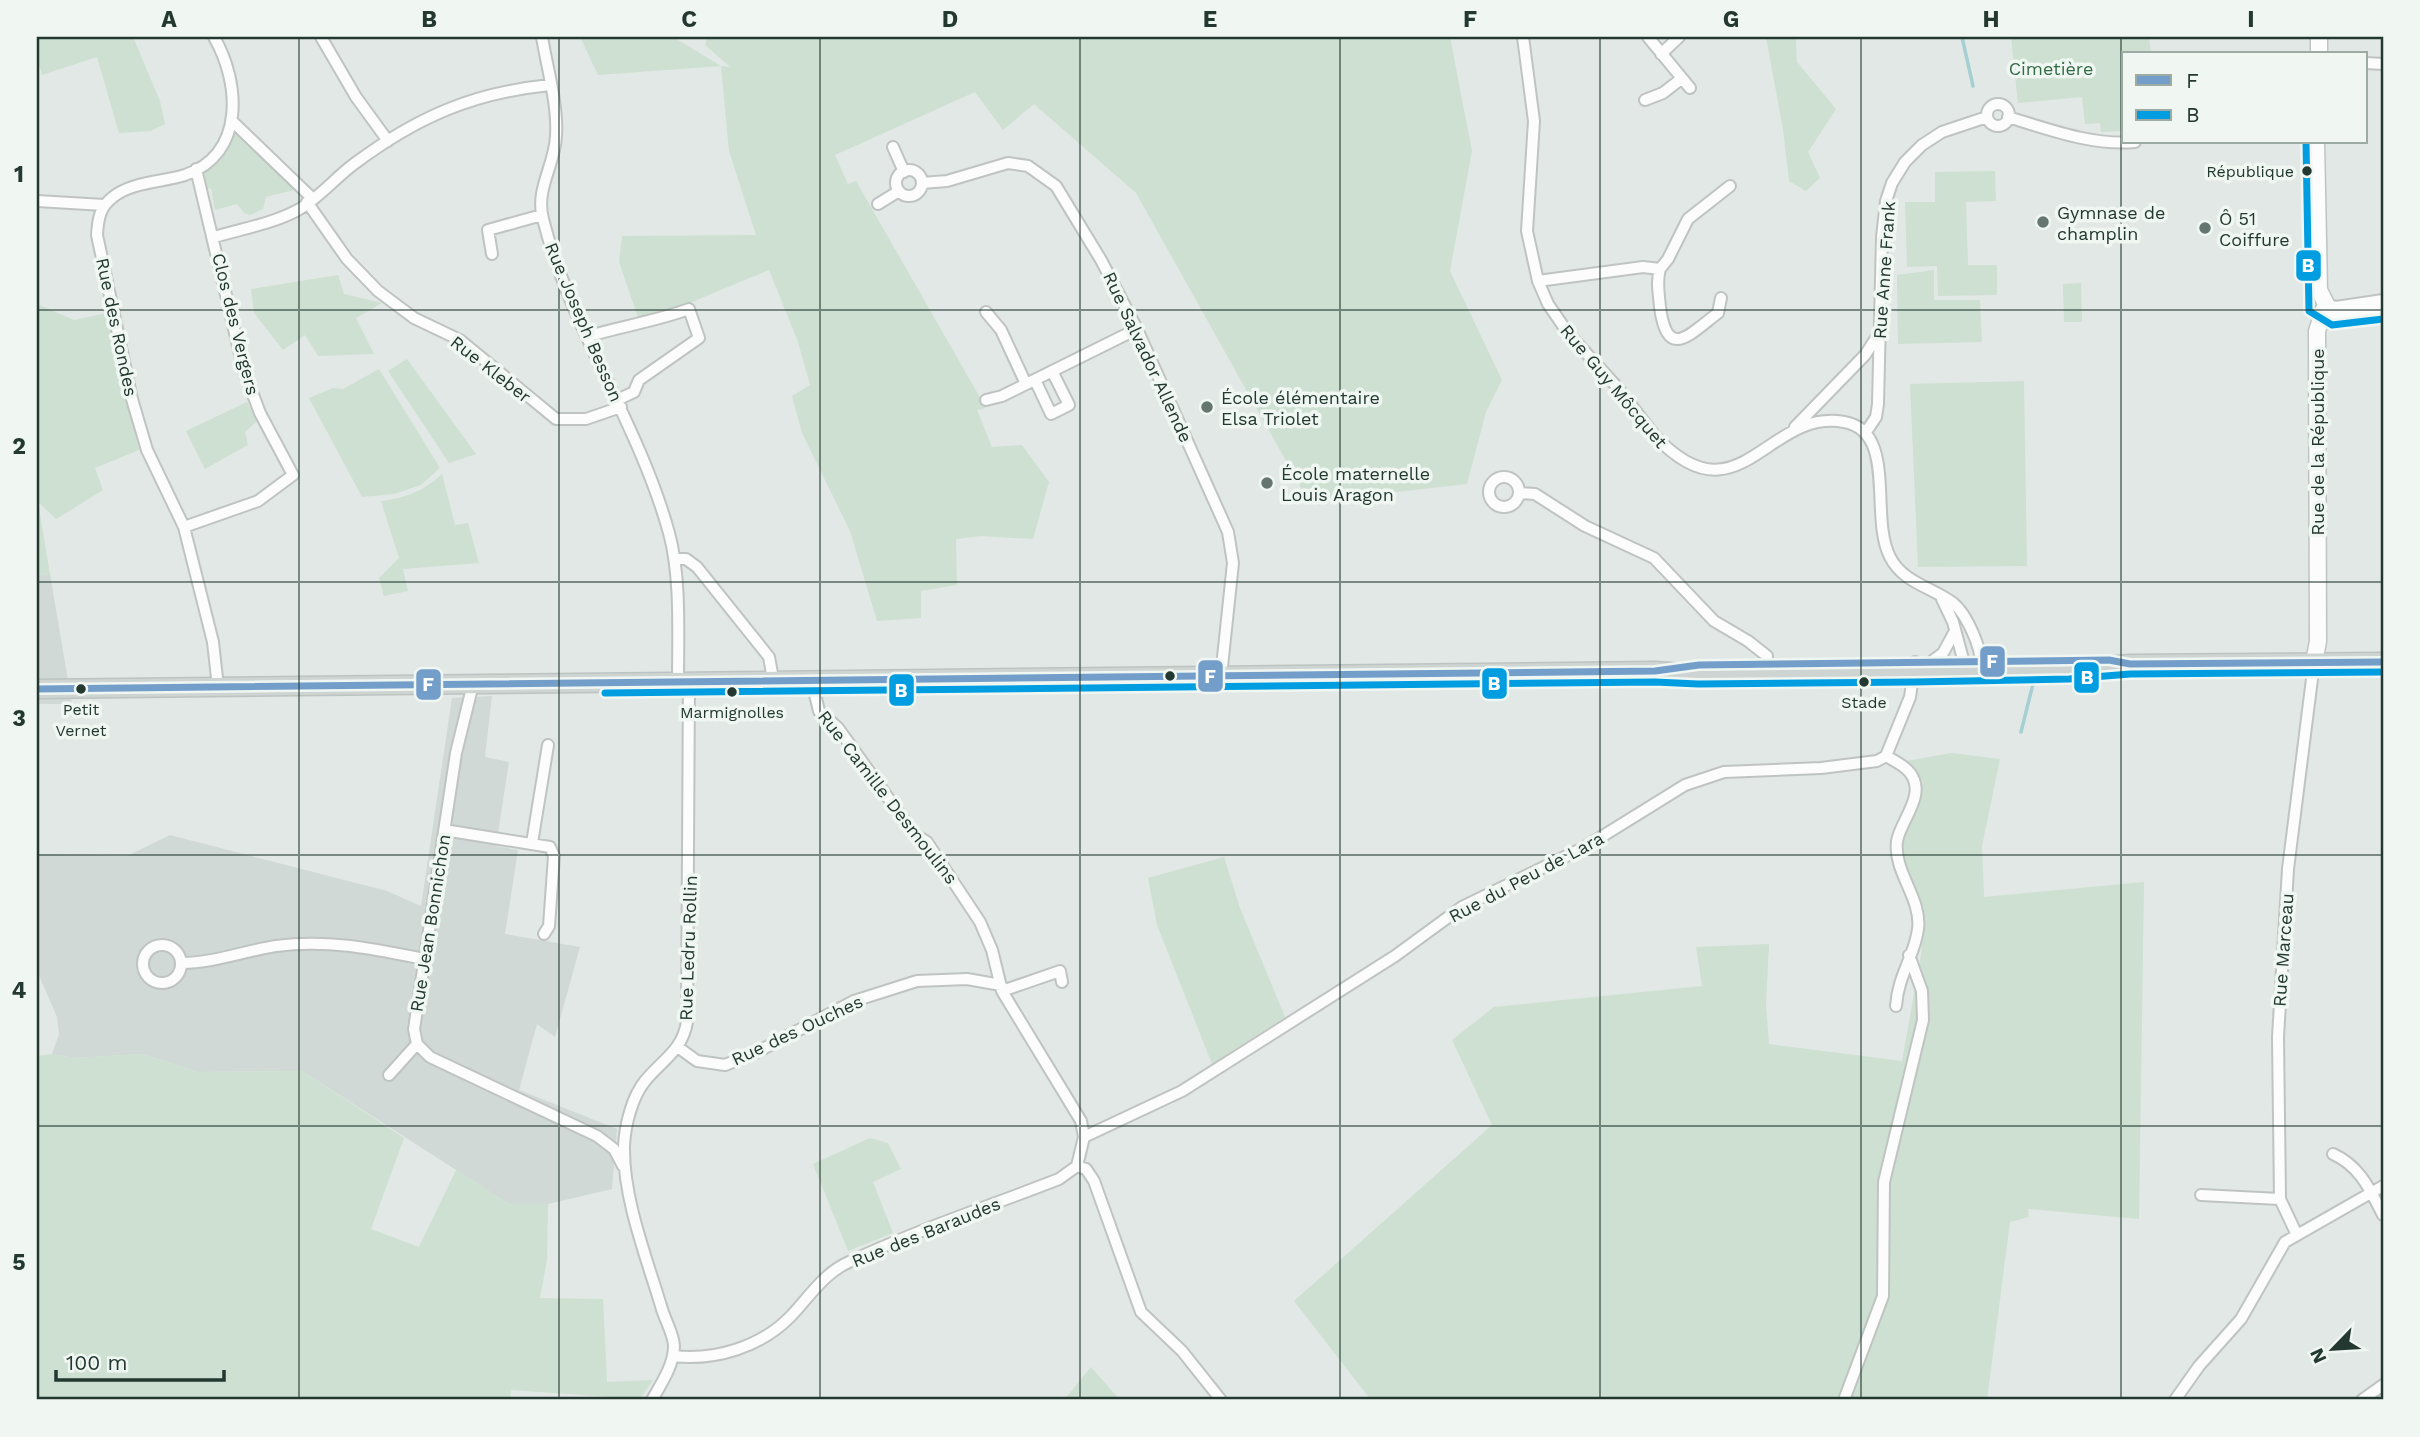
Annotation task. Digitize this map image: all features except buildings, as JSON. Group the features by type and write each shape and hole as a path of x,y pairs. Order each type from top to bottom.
{"main road":[{"path":"37,689 811,678 1655,671 1699,666 1768,668 1973,665 2109,660 2130,664 2383,662"}],"street":[{"path":"37,201 104,205 126,190 196,169 217,149 232,121 232,78 214,37"},
{"path":"321,37 356,97 388,141"},
{"name":"Rue Joseph Besson","path":"542,37 557,125 556,141 542,188 542,215 562,275 643,455 669,532 674,559 684,681"},
{"name":"Rue Guy Môcquet","path":"1523,37 1534,121 1527,232 1538,281 1548,304 1568,332 1618,388 1655,436 1680,460 1707,469 1726,468 1756,457 1791,431 1816,421 1855,425 1866,432"},
{"path":"1648,37 1690,88"},
{"path":"1661,54 1679,37"},
{"path":"1645,100 1663,93 1681,79"},
{"path":"214,237 286,215 388,141 434,115 478,96 550,85"},
{"name":"Rue Anne Frank","path":"1866,432 1876,417 1878,404 1883,221 1892,183 1906,162 1922,145 1942,132 1987,117 1990,123 1999,125 2008,117 2034,126 2092,139 2122,141"},
{"name":"Rue Kleber","path":"232,121 310,200 342,252 378,291 414,318 460,340 556,419 586,419 619,403"},
{"name":"Rue de la République","path":"2305,663 2318,641 2317,331 2324,303 2316,144"},
{"path":"893,147 904,172"},
{"name":"Rue Salvador Allende","path":"922,183 947,181 1008,163 1028,166 1056,186 1101,260 1137,329 1228,532 1233,562 1221,676"},
{"name":"Clos des Vergers","path":"184,527 258,500 293,475 260,413 244,371 196,169"},
{"path":"904,172 916,172 922,183 920,191 906,196 899,191 898,178 904,172"},
{"path":"1721,298 1718,313 1687,337 1669,338 1663,331 1657,278 1660,269 1668,260 1688,219 1730,186"},
{"path":"878,204 899,191"},
{"name":"Rue des Rondes","path":"104,205 98,215 97,234 132,399 147,450 184,527 213,642 218,687"},
{"path":"492,254 488,230 542,215"},
{"path":"1538,281 1643,267 1660,269"},
{"path":"2324,303 2336,307 2383,300"},
{"path":"2324,303 2333,316 2383,308"},
{"path":"589,336 631,323 653,322 689,309 699,338 639,380 634,392 619,403"},
{"path":"986,312 1001,330 1051,414 1069,405 1052,371"},
{"path":"986,400 1031,382 1137,329"},
{"path":"1791,431 1865,355 1879,332"},
{"path":"1866,432 1877,451 1880,527 1891,560 1901,572 1942,599 1953,603 1977,642 1973,665"},
{"path":"1519,493 1535,494 1586,526 1654,558 1714,621 1767,656 1768,668"},
{"path":"674,559 685,559 697,567 769,657 773,679"},
{"path":"1942,599 1973,665"},
{"path":"1896,1006 1898,984 1918,930 1917,909 1901,867 1897,840 1915,789 1914,779 1904,767 1886,756 1920,665 1943,653 1955,631"},
{"name":"Rue Marceau","path":"2297,1235 2280,1199 2278,1037 2305,663"},
{"name":"Rue Camille Desmoulins","path":"811,678 819,711 838,728 914,834 927,842 980,922 1001,988 1070,1100 1081,1121 1084,1138"},
{"name":"Rue Ledru Rollin","path":"679,1048 685,1033 688,1001 684,681"},
{"name":"Rue Jean Bonnichon","path":"417,1044 414,1029 444,830 456,753 473,684"},
{"path":"533,843 548,745"},
{"name":"Rue du Peu de Lara","path":"1084,1138 1182,1091 1395,956 1462,907 1585,847 1685,785 1724,772 1863,764 1886,756"},
{"path":"444,830 550,847 554,856 549,926 544,934"},
{"path":"181,963 201,963 274,947 324,942 424,959"},
{"path":"1844,1400 1883,1296 1884,1182 1923,1020 1922,991 1909,955"},
{"path":"1001,988 1060,971 1062,982"},
{"name":"Rue des Ouches","path":"679,1048 697,1061 725,1065 757,1052 854,1001 917,981 967,979 1001,988"},
{"path":"389,1074 417,1044 430,1057 597,1136 614,1149 624,1168 654,1283 674,1343 673,1356 652,1400"},
{"path":"624,1168 624,1142 633,1103 643,1084 679,1048"},
{"path":"1084,1138 1076,1166 1086,1169 1094,1181 1141,1312 1182,1351 1221,1400"},
{"path":"2333,1154 2347,1160 2371,1192 2383,1216"},
{"name":"Rue des Baraudes","path":"673,1356 717,1356 746,1346 789,1318 837,1268 1059,1179 1076,1166"},
{"path":"2175,1400 2199,1366 2241,1319 2280,1250 2297,1235 2383,1186"},
{"path":"2201,1195 2280,1199"},
{"path":"2362,1400 2383,1385"}],"shaded area":[{"path":"50,574 72,704 37,704 37,576"},
{"path":"492,696 485,757 509,762 496,846 518,850 505,934 580,947 555,1037 537,1024 519,1090 617,1129 612,1189 548,1204 509,1204 302,1071 198,1072 142,1054 74,1058 52,1054 59,1034 57,1017 37,971 37,854 127,856 170,835 387,891 421,906 452,698"}],"green space":[{"path":"37,37 133,37 160,101 165,124 151,131 119,133 97,57 42,75 37,57"},
{"path":"580,37 673,37 721,66 598,75"},
{"path":"708,37 1450,37 1472,151 1450,271 1502,380 1486,412 1467,484 1309,502 1136,193 1034,104 1003,130 975,92 835,155 848,184 856,181 986,408 977,410 992,447 1022,445 1049,482 1033,539 981,536 956,539 957,585 921,591 921,618 877,621 850,531 802,433 792,396 810,385 798,342 769,270 651,319 638,317 619,262 622,236 756,235 729,151 721,66 730,67 705,45"},
{"path":"1766,37 1806,37 1796,38 1797,62 1836,109 1808,152 1820,178 1806,191 1789,181 1783,129"},
{"name":"Cimetière","path":"2011,37 2149,37 2151,52 2122,52 2122,131 2101,132 2100,123 2085,124 2082,97 2018,103"},
{"path":"238,131 298,189 266,197 263,209 250,215 244,213 237,204 215,210 211,188 206,189 204,170 232,133"},
{"path":"1995,171 1996,201 1966,202 1968,265 1997,265 1997,295 1938,296 1937,266 1907,267 1905,202 1935,202 1935,172"},
{"path":"1934,270 1934,300 1980,300 1982,342 1898,344 1897,275"},
{"path":"338,275 344,294 382,303 356,318 374,354 318,356 305,335 283,350 254,313 251,289"},
{"path":"2081,283 2082,322 2064,322 2063,284"},
{"path":"37,304 74,320 107,313 139,450 95,468 103,490 56,519 38,502 50,574 37,576"},
{"path":"407,359 476,454 449,463 388,371"},
{"path":"379,369 440,468 421,485 394,494 362,497 309,398 333,388 343,389"},
{"path":"2024,381 2027,566 1918,567 1910,384"},
{"path":"247,402 257,421 245,432 248,445 205,469 186,431"},
{"path":"442,474 455,525 468,523 479,563 403,569 408,591 384,596 379,578 399,558 381,501 414,493"},
{"path":"1952,753 2000,759 1982,846 1984,897 2144,882 2139,1219 2028,1209 2029,1217 2010,1222 1987,1400 1371,1400 1294,1301 1492,1125 1452,1040 1494,1007 1702,986 1696,947 1769,944 1766,1004 1769,1044 1902,1061 1921,955 1924,908 1903,861 1902,846 1923,782 1906,761"},
{"path":"1224,857 1240,908 1285,1017 1212,1064 1157,925 1148,878"},
{"path":"52,1054 74,1058 142,1054 198,1072 302,1071 404,1138 371,1229 419,1247 456,1170 509,1204 548,1204 547,1260 540,1298 603,1299 607,1382 653,1380 640,1399 511,1390 510,1400 37,1400 37,1056"},
{"path":"870,1138 888,1143 901,1169 873,1182 893,1233 848,1251 813,1164"},
{"path":"1091,1367 1120,1400 1064,1400"}],"waterway":[{"path":"1962,37 1973,86"},
{"path":"2021,732 2035,676"}],"transit line":[{"name":"B","path":"2306,144 2309,311 2332,325 2383,319"},
{"name":"F","path":"37,689 1655,671 1699,665 2109,660 2130,664 2383,662"},
{"name":"B","path":"605,693 1655,682 1914,682 2069,679 2130,674 2383,672"}],"place":[{"name":"République","path":"2307,171"},
{"name":"Gymnase de champlin","path":"2043,222"},
{"name":"Ô 51 Coiffure","path":"2205,228"},
{"name":"École élémentaire Elsa Triolet","path":"1207,407"},
{"name":"École maternelle Louis Aragon","path":"1267,483"},
{"name":"Stade","path":"1864,682"},
{"name":"Petit Vernet","path":"81,689"},
{"name":"Marmignolles","path":"732,692"}]}
